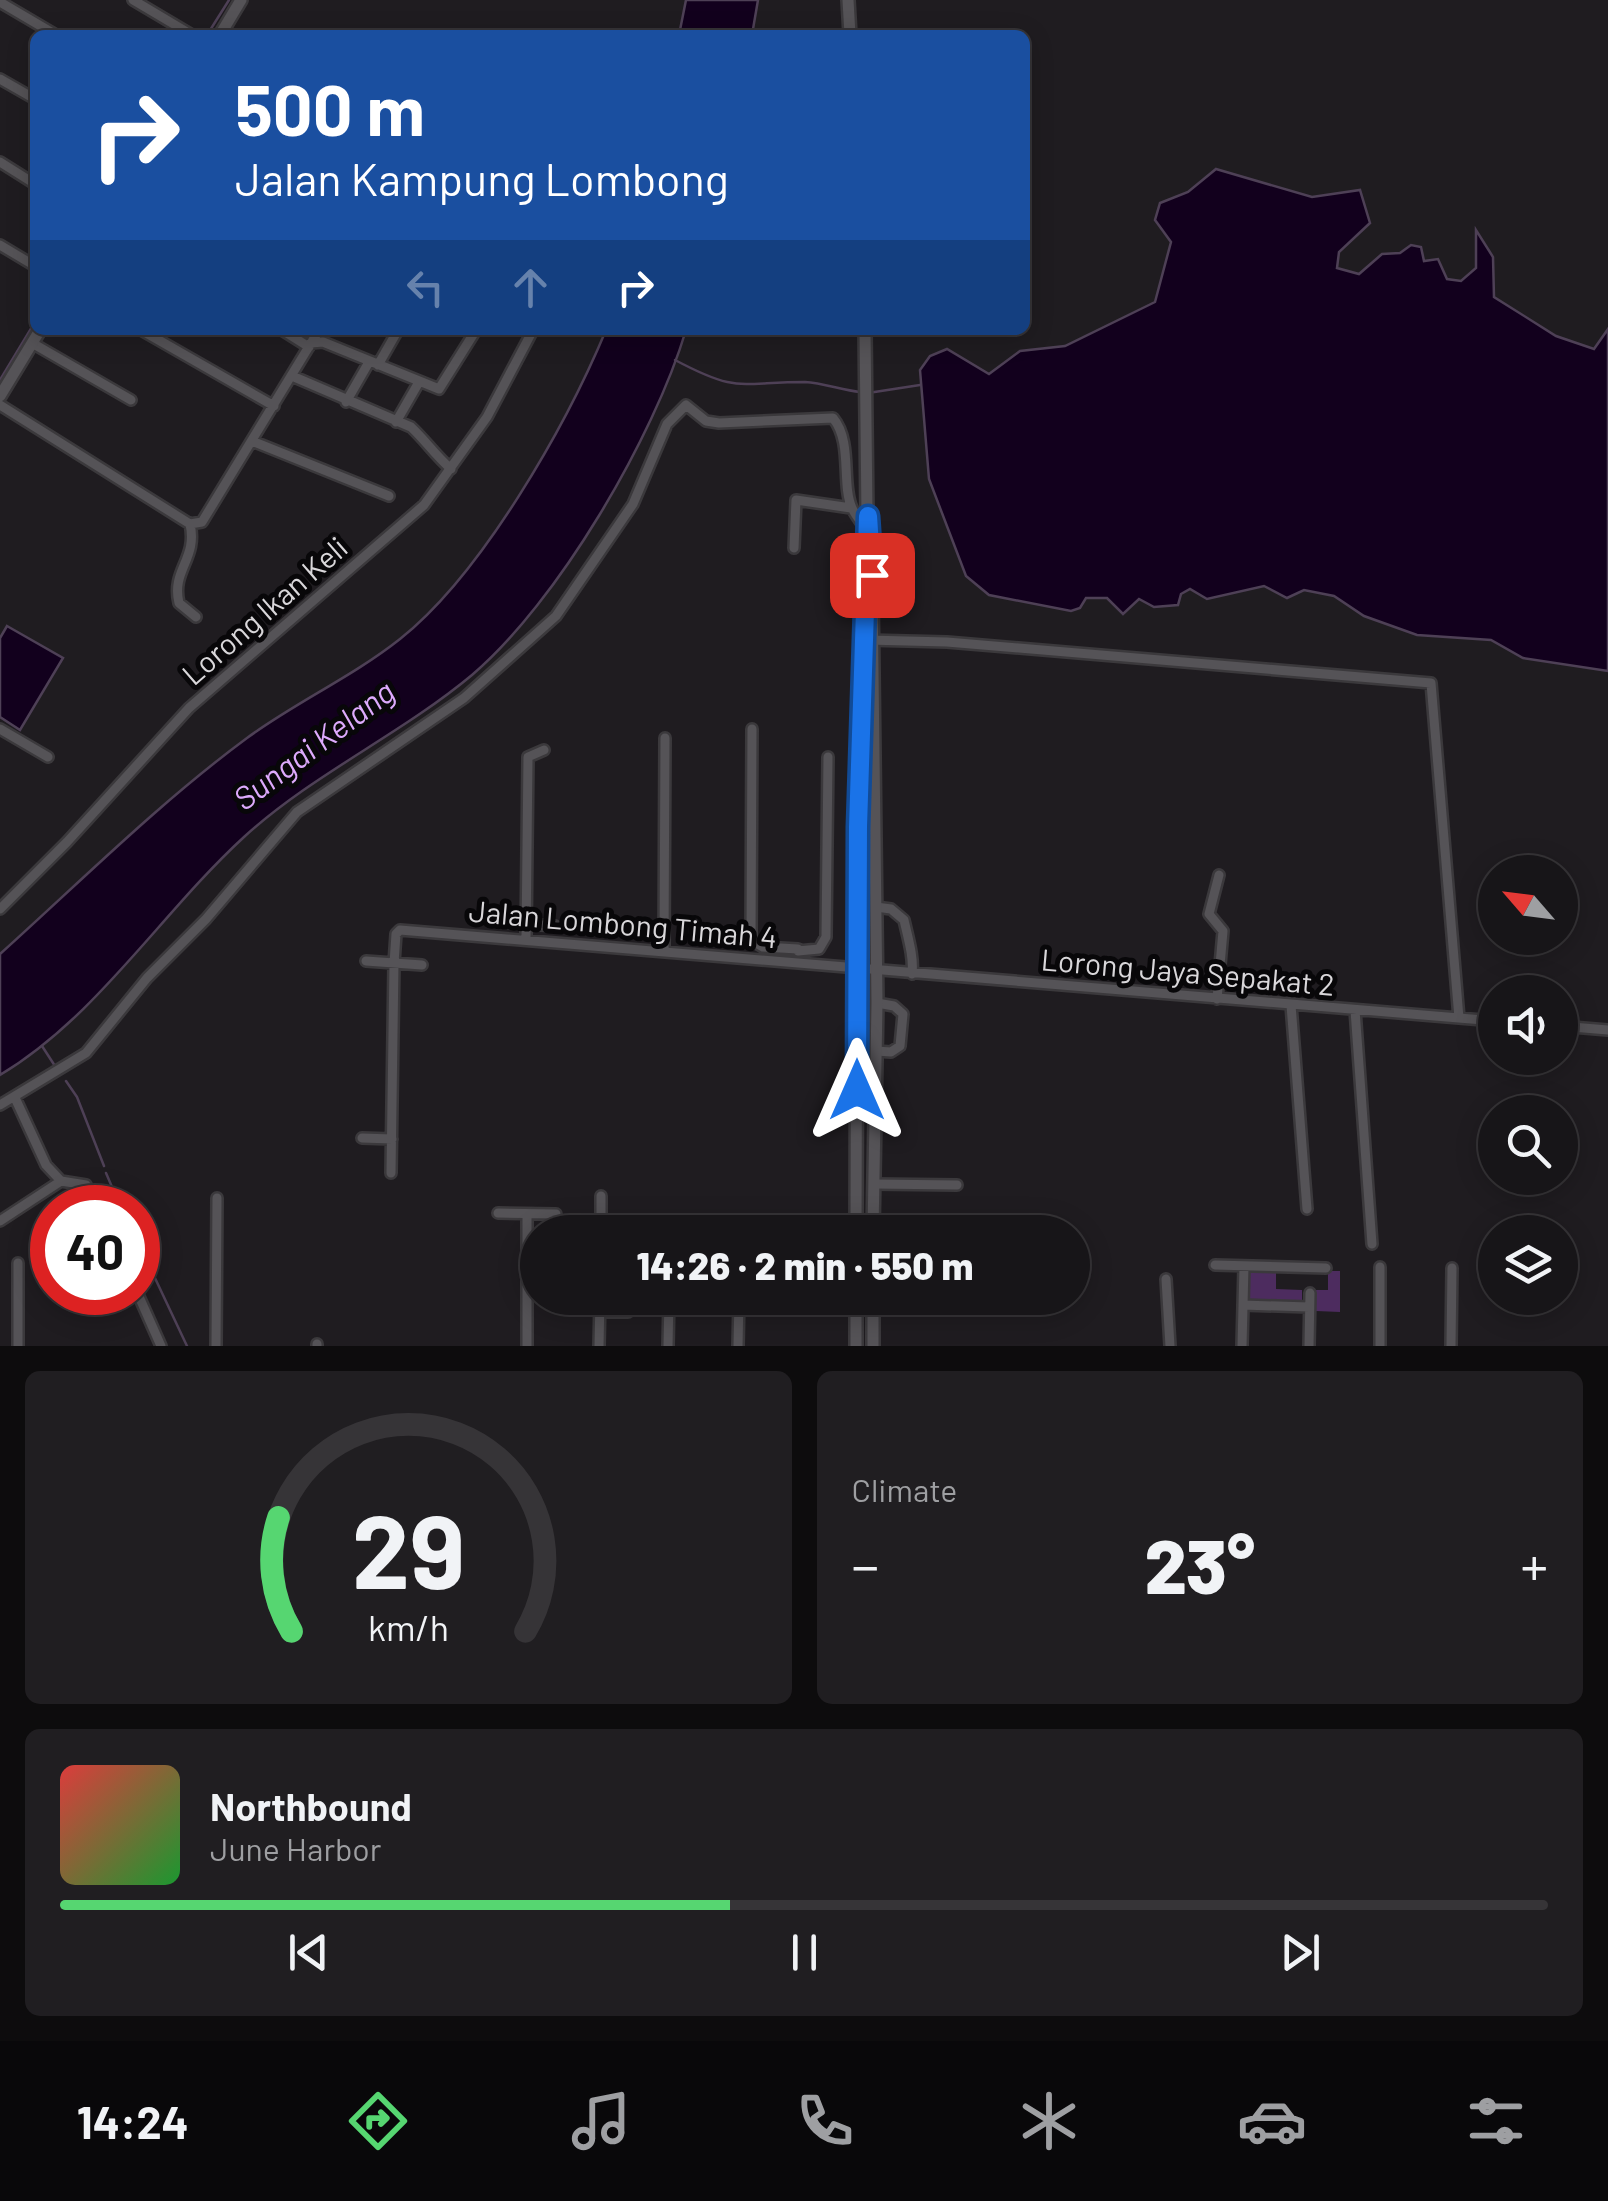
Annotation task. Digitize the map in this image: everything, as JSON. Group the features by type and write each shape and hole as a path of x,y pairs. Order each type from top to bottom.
{"street":[{"path":"133,0 184,30"},
{"path":"223,30 242,0"},
{"path":"848,0 850,30"},
{"path":"0,2 48,30"},
{"path":"0,79 30,96"},
{"path":"0,162 30,181"},
{"path":"0,244 30,263"},
{"path":"0,396 37,335"},
{"path":"151,335 274,406"},
{"path":"291,335 310,345 324,342 432,389 443,385 473,335"},
{"path":"0,405 190,524 202,522 316,335"},
{"path":"346,402 394,335"},
{"name":"Lorong Ikan Keli","path":"0,908 68,842 189,708 424,504 487,417 531,335"},
{"path":"856,1215 858,969 869,640 865,335"},
{"path":"32,344 131,400"},
{"path":"292,376 411,427 424,439 428,450 451,468"},
{"path":"396,422 419,382"},
{"path":"0,1105 16,1100 86,1053 147,978 206,919 298,812 464,698 556,616 633,504 667,424 686,405 706,421 719,423 833,418 839,426 850,470 851,508 866,532"},
{"path":"252,442 389,496"},
{"path":"794,548 796,500 851,508"},
{"path":"868,516 877,1002 874,1215"},
{"path":"190,524 194,551 176,584 179,603 196,617"},
{"path":"869,640 1431,683 1459,1018"},
{"path":"0,729 48,757"},
{"path":"752,730 752,940 763,947 819,948 826,937 828,756"},
{"path":"664,949 665,738"},
{"path":"526,939 528,757 544,750"},
{"path":"1218,999 1223,931 1209,914 1219,876"},
{"path":"876,907 891,908 904,920 908,949 914,958 912,974"},
{"path":"503,922 555,926"},
{"name":"Jalan Lombong Timah 4","path":"394,963 396,934 400,930 664,949 876,971"},
{"path":"796,964 798,949"},
{"path":"366,961 422,964"},
{"path":"391,1174 394,963"},
{"name":"Lorong Jaya Sepakat 2","path":"876,971 1478,1020"},
{"path":"876,1051 891,1052 900,1046 902,1014 894,1006 877,1002"},
{"path":"1291,1004 1307,1210"},
{"path":"1355,1010 1372,1244"},
{"path":"1578,1028 1608,1030"},
{"path":"16,1100 46,1166 61,1181 86,1185"},
{"path":"362,1138 392,1139"},
{"path":"0,1221 61,1181"},
{"path":"874,1184 956,1184"},
{"path":"601,1215 602,1196"},
{"path":"216,1346 217,1198"},
{"path":"498,1213 556,1214"},
{"path":"526,1214 527,1346"},
{"path":"18,1262 18,1346"},
{"path":"1214,1265 1326,1268"},
{"path":"1242,1346 1244,1266"},
{"path":"1380,1268 1380,1346"},
{"path":"1452,1268 1452,1346"},
{"path":"1166,1279 1170,1346"},
{"path":"1309,1346 1310,1293"},
{"path":"1243,1306 1309,1307"},
{"path":"147,1315 161,1346"},
{"path":"599,1346 600,1315"},
{"path":"668,1346 669,1315"},
{"path":"738,1315 738,1346"},
{"path":"856,1315 856,1346"},
{"path":"873,1315 873,1346"}],"shaded area":[{"path":"1249,1269 1276,1270 1276,1289 1302,1290 1302,1303 1249,1302"},
{"path":"1328,1271 1340,1271 1340,1312 1316,1311 1315,1290 1328,1290"}],"water":[{"path":"686,0 758,0 753,30 680,30"},
{"path":"1216,169 1312,197 1360,190 1370,223 1339,252 1337,268 1359,274 1382,254 1400,253 1411,245 1421,247 1424,261 1438,259 1447,279 1461,281 1476,268 1476,230 1493,257 1494,297 1556,336 1594,349 1608,329 1608,671 1523,658 1491,640 1417,635 1364,616 1334,596 1304,590 1287,598 1264,586 1207,599 1190,589 1181,594 1178,605 1154,607 1139,599 1123,614 1107,598 1086,598 1080,608 1071,611 989,595 966,576 929,479 920,370 930,356 947,349 989,374 1020,351 1065,346 1155,302 1171,242 1155,220 1160,203 1188,192"},
{"name":"Sungai Kelang","path":"604,335 684,335 627,467 569,562 505,644 444,697 299,794 244,837 98,994 35,1051 0,1075 0,954 214,763 266,725 382,653 431,611 491,538 519,496"},
{"path":"7,626 63,658 20,730 0,717 0,638"}],"waterway":[{"path":"210,30 229,0"},
{"path":"0,380 30,330"},
{"path":"675,360 727,382 805,382 860,392"},
{"path":"868,393 920,385"},
{"path":"42,1046 55,1066"},
{"path":"66,1081 77,1097 104,1166"},
{"path":"106,1173 111,1185"},
{"path":"160,1289 187,1346"}],"route":[{"path":"857,1090 858,827 868,516 872,575"}]}
